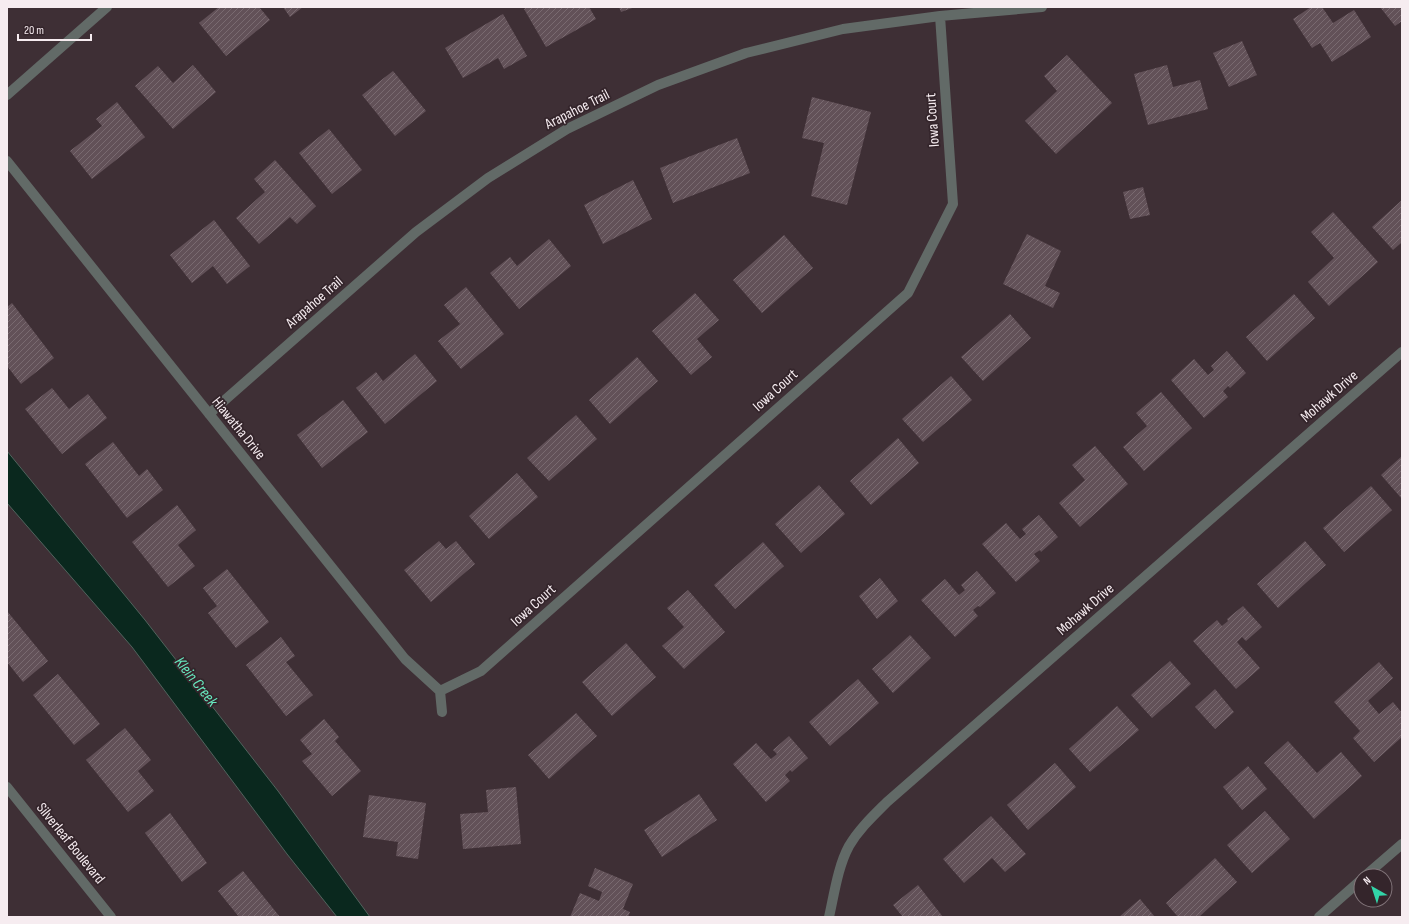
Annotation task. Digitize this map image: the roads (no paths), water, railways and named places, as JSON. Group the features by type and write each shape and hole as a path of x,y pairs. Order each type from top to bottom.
{"street":[{"path":"7,95 107,7"},
{"name":"Arapahoe Trail","path":"209,414 416,232 488,178 567,129 658,85 746,53 843,30 940,16 1042,7"},
{"name":"Iowa Court","path":"440,691 481,670 908,293 953,204 940,16"},
{"name":"Hiawatha Drive","path":"7,162 405,659 440,691"},
{"name":"Mohawk Drive","path":"829,917 836,885 848,847 862,827 893,797 1402,352"},
{"path":"440,691 442,712"},
{"name":"Silverleaf Boulevard","path":"7,787 111,917"},
{"path":"1374,868 1402,844"},
{"path":"1319,917 1353,887"}],"water label":[{"name":"Klein Creek","path":"197,681"}]}
